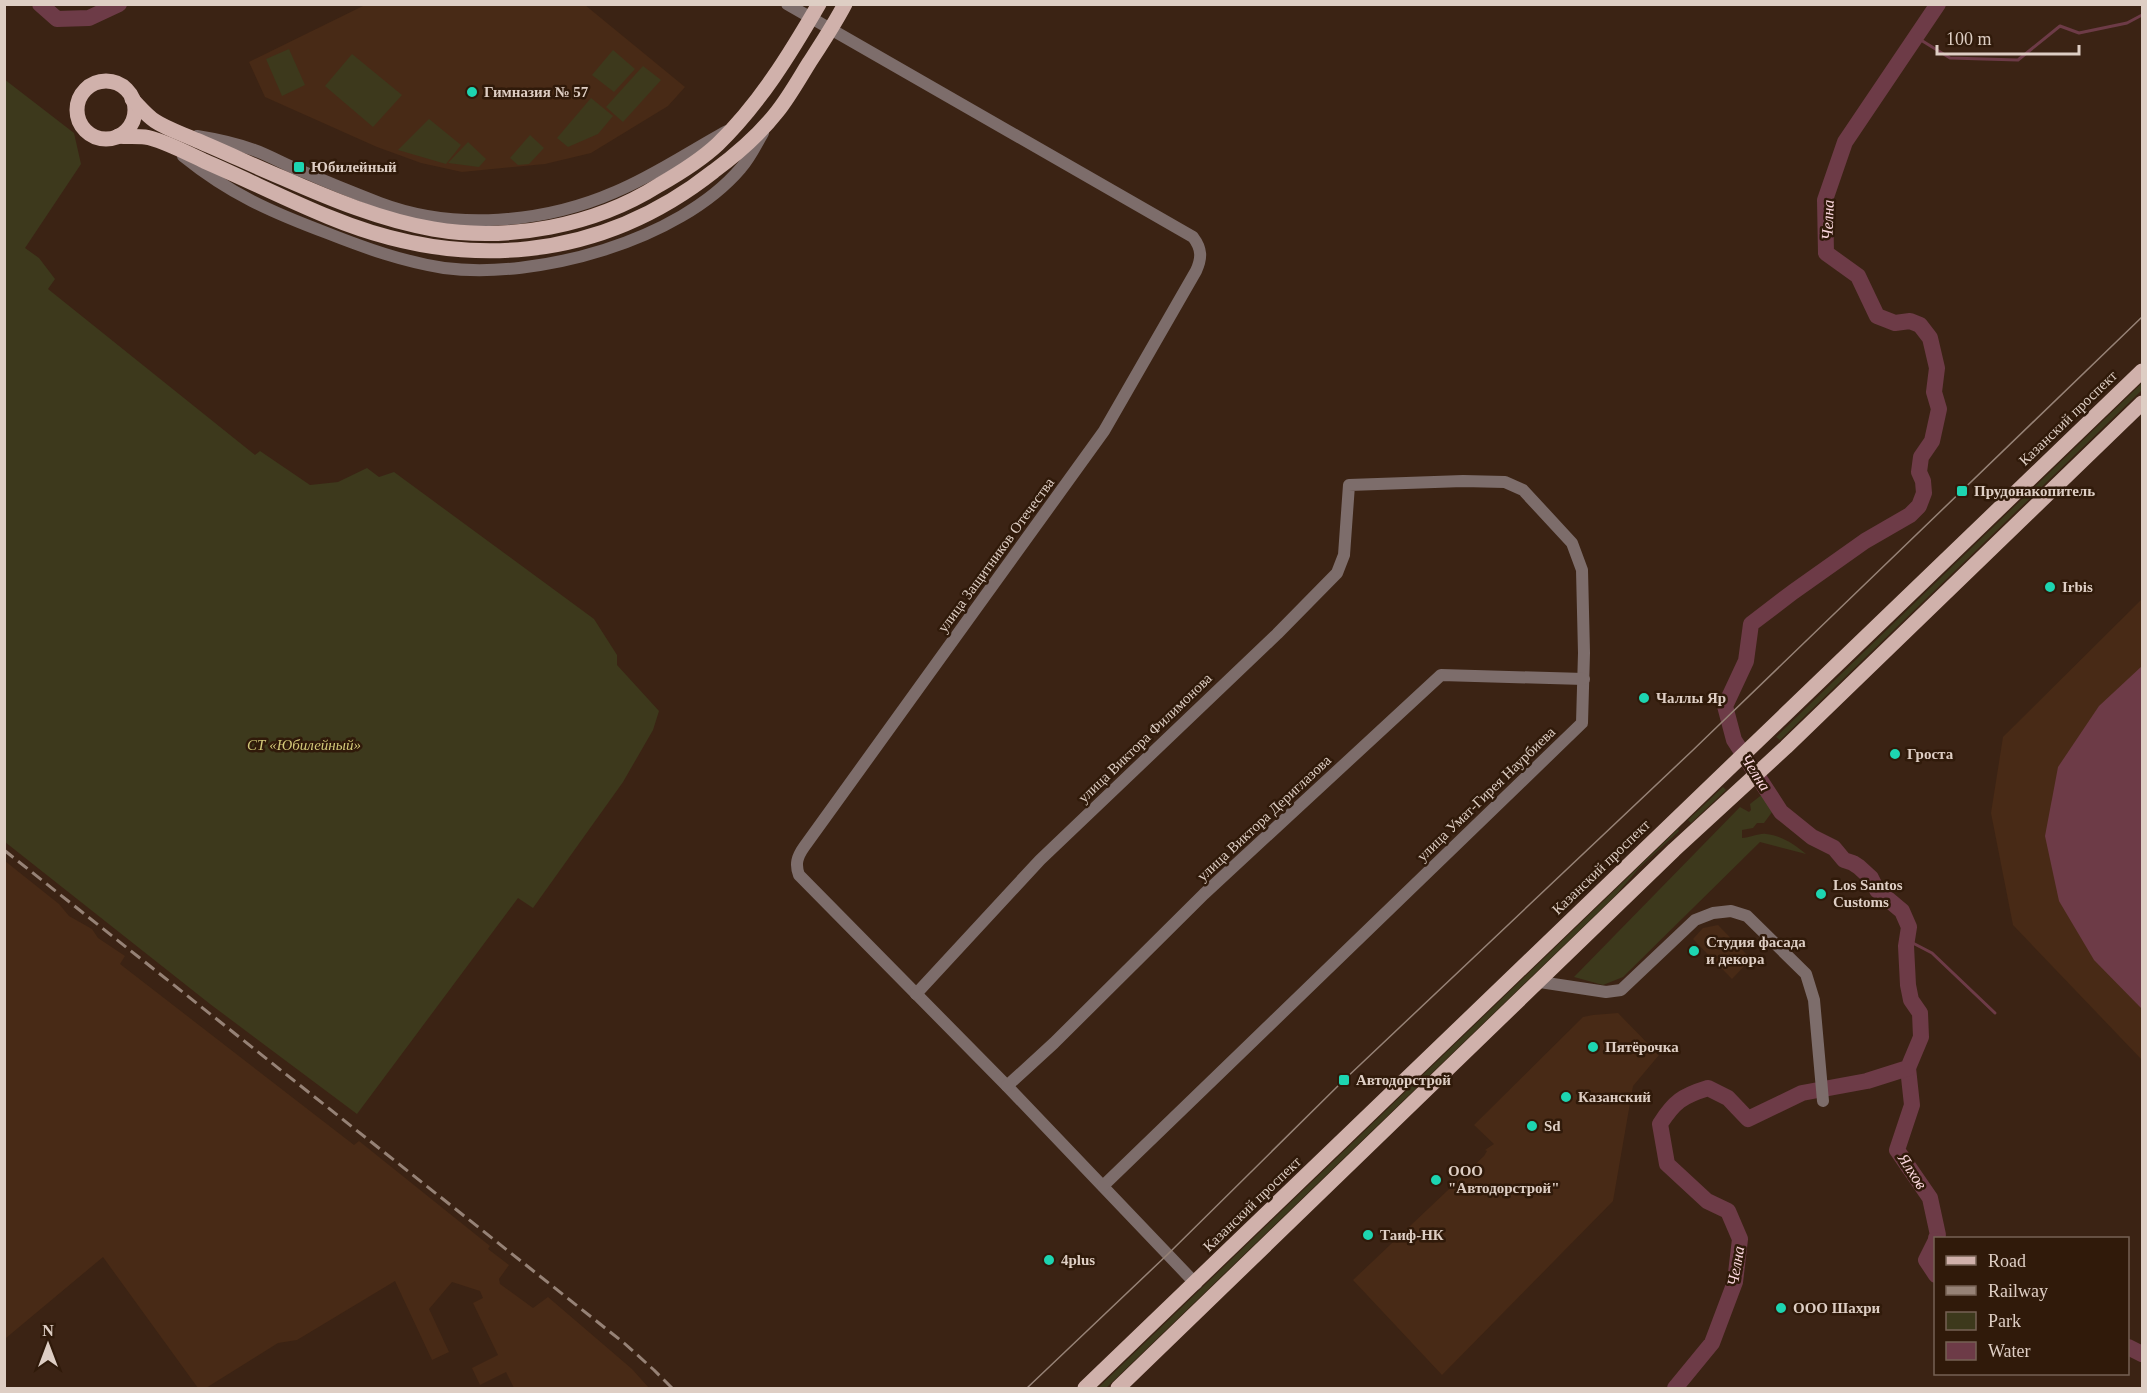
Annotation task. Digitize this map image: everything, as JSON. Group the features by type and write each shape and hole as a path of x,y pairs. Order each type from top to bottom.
{"main road":[{"path":"118,136 147,137 330,218 376,234 420,245 462,251 508,251 555,245 594,236 633,221 672,201 736,154 777,112 831,30 845,4"},
{"path":"132,99 155,121 319,194 377,215 433,229 471,233 512,232 585,220 621,207 691,166 718,144 770,83 815,11"},
{"path":"102,80 125,87 132,99 135,119 125,134 103,138 94,137 87,132 77,118 79,100 88,86 102,80"},
{"name":"Казанский проспект","path":"1085,1389 2142,371"},
{"path":"1118,1389 1674,850 1786,747 2142,403"},
{"path":"1661,834 1680,830 1674,850"}],"street":[{"path":"787,4 815,11 831,30"},
{"name":"улица Защитников Отечества","path":"831,30 1193,237 1201,255 1196,271 1104,431 804,848 797,862 796,868 800,875 916,994"},
{"name":"улица Умат-Гирея Наурбиева","path":"1103,1186 1582,723 1584,679 1582,570 1572,543 1523,490 1505,482 1463,481 1349,485"},
{"name":"улица Виктора Филимонова","path":"916,994 1040,860 1277,634 1337,573 1344,555 1349,485"},
{"name":"улица Виктора Дериглазова","path":"1007,1086 1054,1043 1204,894 1441,675 1584,679"},
{"path":"1539,982 1596,991 1621,990 1695,920 1731,911 1747,916 1806,974 1814,1000 1823,1101"},
{"path":"916,994 1196,1284"}],"shaded area":[{"name":"Гимназия № 57","path":"365,5 585,5 685,87 668,106 591,153 545,164 462,172 421,163 377,147 265,97 249,62"},
{"path":"2142,599 2142,1060 2013,925 1991,813 2003,737"},
{"path":"5,861 59,904 69,916 92,929 98,938 125,956 120,964 354,1145 359,1141 490,1246 488,1249 509,1265 499,1279 500,1284 533,1308 548,1297 632,1369 649,1388 514,1388 506,1372 480,1385 472,1368 498,1355 473,1303 483,1298 480,1291 452,1282 429,1309 449,1352 432,1360 395,1281 297,1340 278,1343 206,1388 198,1388 103,1257 6,1338"},
{"path":"1718,925 1751,959 1732,979 1693,939 1703,928"},
{"path":"1618,1013 1659,1055 1633,1086 1613,1201 1442,1375 1353,1280 1484,1156 1487,1151 1485,1150 1494,1144 1474,1125 1583,1017"}],"green space":[{"path":"289,49 305,85 282,96 266,59"},
{"path":"613,50 635,69 614,92 592,75"},
{"path":"352,54 402,95 373,127 325,86"},
{"path":"643,66 661,80 623,122 606,107"},
{"name":"СТ «Юбилейный»","path":"4,79 74,133 81,164 25,248 39,258 55,279 48,289 255,455 260,451 310,485 338,482 367,468 379,477 394,472 594,619 617,655 617,665 659,711 653,730 623,782 533,908 518,898 357,1114 210,1004 5,842"},
{"path":"591,98 613,116 598,134 568,147 557,138"},
{"path":"429,119 461,145 446,164 398,150"},
{"path":"530,135 544,148 529,164 518,165 510,158"},
{"path":"468,142 486,159 479,167 448,163"},
{"path":"2142,383 2142,390 1780,740 1776,737"},
{"path":"1723,787 1726,790 1691,823 1688,820"},
{"path":"1764,793 1775,808 1764,823 1757,823 1753,828 1742,830 1742,838 1763,834 1772,835 1787,841 1806,854 1760,842 1623,977 1603,985 1574,977 1740,807 1749,812 1750,804"},
{"path":"1678,829 1679,831 1640,867 1615,896 1106,1388 1098,1388"}],"water":[{"path":"2142,666 2142,1009 2094,960 2059,901 2045,836 2058,767 2099,706"}],"waterway":[{"name":"Челна","path":"40,4 57,19 89,18 119,4"},
{"name":"Челна","path":"1675,1388 1712,1343 1735,1282 1740,1239 1728,1211 1707,1201 1667,1164 1660,1124 1665,1116 1680,1101 1708,1088 1728,1098 1748,1119 1802,1093 1867,1081 1908,1068 1921,1037 1920,1013 1911,1000 1908,985 1906,946 1909,927 1902,911 1877,890 1871,878 1859,867 1844,860 1834,848 1812,837 1781,812 1734,740 1725,706 1746,661 1751,624 1865,541 1910,515 1919,506 1924,493 1923,481 1919,472 1921,457 1932,441 1939,409 1934,392 1937,368 1930,338 1920,325 1910,321 1895,323 1877,316 1858,276 1826,253 1825,200 1845,142 1938,4"},
{"path":"1916,37 1950,58 2018,60 2060,26 2079,33 2127,23 2142,15"},
{"path":"1907,940 1932,953 1995,1013"},
{"name":"Ялхов","path":"1908,1068 1912,1105 1897,1150 1930,1198 1937,1237"},
{"name":"Ялхов","path":"1934,1244 1926,1260 1934,1272"},
{"name":"Ялхов","path":"2129,1348 2142,1354"}],"tram line":[{"path":"1027,1388 1168,1254 1344,1080 1692,751 2142,317"}],"railway":[{"path":"4,850 624,1343 672,1388"}],"place":[{"name":"Гимназия № 57","path":"472,92"},
{"name":"Юбилейный","path":"299,167"},
{"name":"Прудонакопитель","path":"1962,491"},
{"name":"Irbis","path":"2050,587"},
{"name":"Чаллы Яр","path":"1644,698"},
{"name":"Гроста","path":"1895,754"},
{"name":"Los Santos Customs","path":"1821,894"},
{"name":"Студия фасада и декора","path":"1694,951"},
{"name":"Пятёрочка","path":"1593,1047"},
{"name":"Автодорстрой","path":"1344,1080"},
{"name":"Казанский","path":"1566,1097"},
{"name":"Sd","path":"1532,1126"},
{"name":"ООО \"Автодорстрой\"","path":"1436,1180"},
{"name":"Таиф-НК","path":"1368,1235"},
{"name":"4plus","path":"1049,1260"},
{"name":"ООО Шахри","path":"1781,1308"}]}
